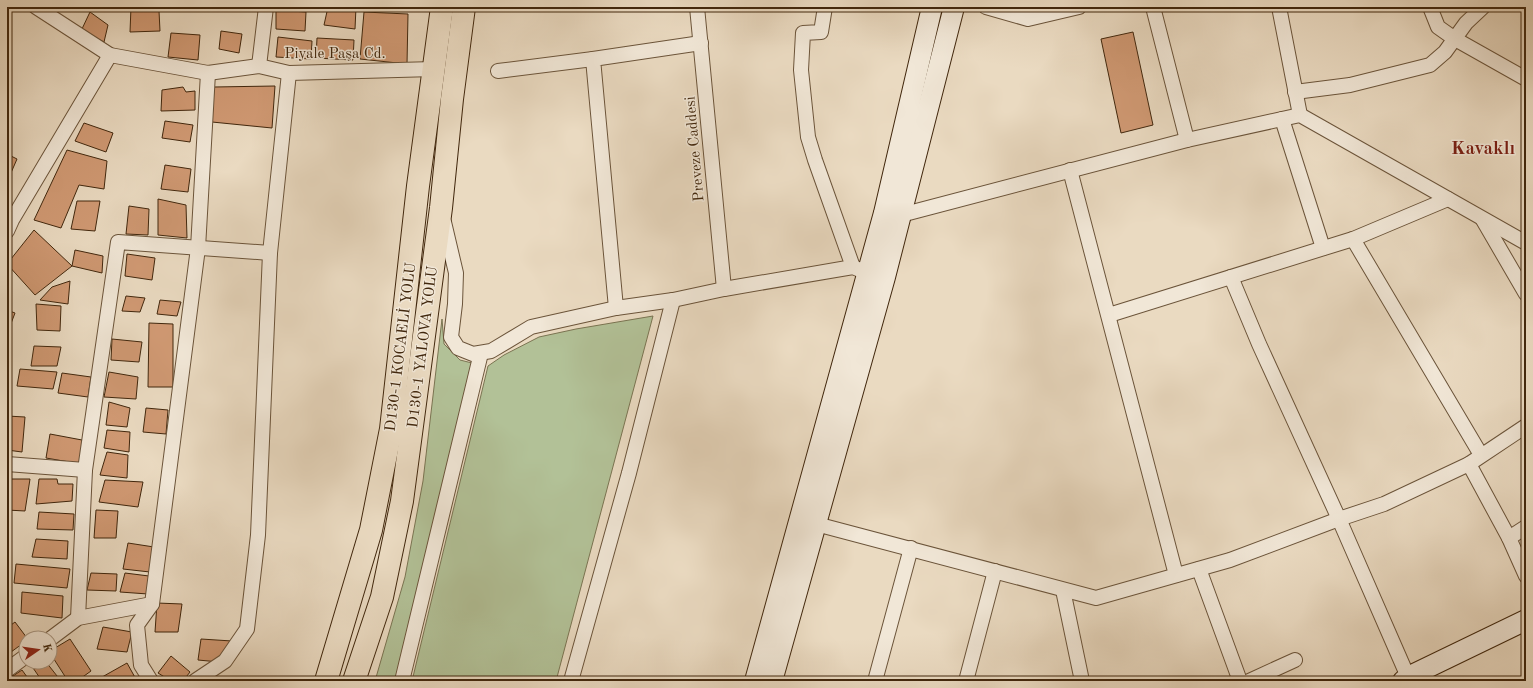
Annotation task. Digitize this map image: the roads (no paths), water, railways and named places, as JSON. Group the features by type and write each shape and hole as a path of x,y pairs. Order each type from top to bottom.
{"highway":[{"name":"D130-1 KOCAELİ YOLU","path":"326,681 371,530 391,429 418,186 442,7"},
{"name":"D130-1 YALOVA YOLU","path":"354,681 382,597 393,547 408,459 441,208 452,99 472,8"}],"main road":[{"path":"892,214 932,7"},
{"path":"755,681 868,272 892,214 954,7"},
{"path":"772,681 816,524 868,272"},
{"path":"1405,679 1526,620"}],"street":[{"name":"Piyale Paşa Cd.","path":"36,7 110,55 208,74 259,66 289,73 434,69"},
{"path":"259,66 266,7"},
{"name":"Preveze Caddesi","path":"698,7 724,289"},
{"path":"441,208 456,272 456,299 450,337 458,348 473,354 491,351 531,328 616,308 673,300 724,289 868,272 815,160 808,137 801,70 803,33 821,32 825,7"},
{"path":"986,7 1028,19 1079,7"},
{"path":"1153,7 1187,140"},
{"path":"1279,7 1300,115"},
{"path":"1430,7 1438,27 1455,39 1526,79"},
{"path":"1295,92 1350,85 1430,65 1445,52 1466,23 1483,7"},
{"path":"498,71 701,43"},
{"path":"9,223 110,55"},
{"path":"593,59 616,308"},
{"path":"195,681 225,661 247,629 258,535 270,253 289,73"},
{"path":"151,681 141,664 137,625 152,604 198,248 208,74"},
{"path":"892,214 1187,140 1300,115 1526,244"},
{"path":"1282,119 1323,248"},
{"path":"1070,170 1176,576"},
{"path":"1109,315 1353,239 1448,199"},
{"path":"1482,218 1526,294"},
{"path":"1353,239 1481,455"},
{"path":"78,618 85,470 118,242 270,253"},
{"path":"1231,277 1259,344 1338,519 1405,679"},
{"path":"571,681 629,473 673,300"},
{"path":"402,681 481,353"},
{"path":"816,524 1096,598 1230,560 1338,519 1384,504 1470,464 1481,455 1526,426"},
{"path":"7,464 85,470"},
{"path":"1470,464 1509,538 1526,576"},
{"path":"1509,538 1526,527"},
{"path":"875,681 911,548"},
{"path":"1199,569 1240,681"},
{"path":"966,681 995,571"},
{"path":"1063,590 1082,681"},
{"path":"58,633 78,618 152,604"},
{"path":"1249,681 1295,660"},
{"path":"7,670 18,662"}],"district":[{"name":"Kavaklı","path":"1483,147"}]}
